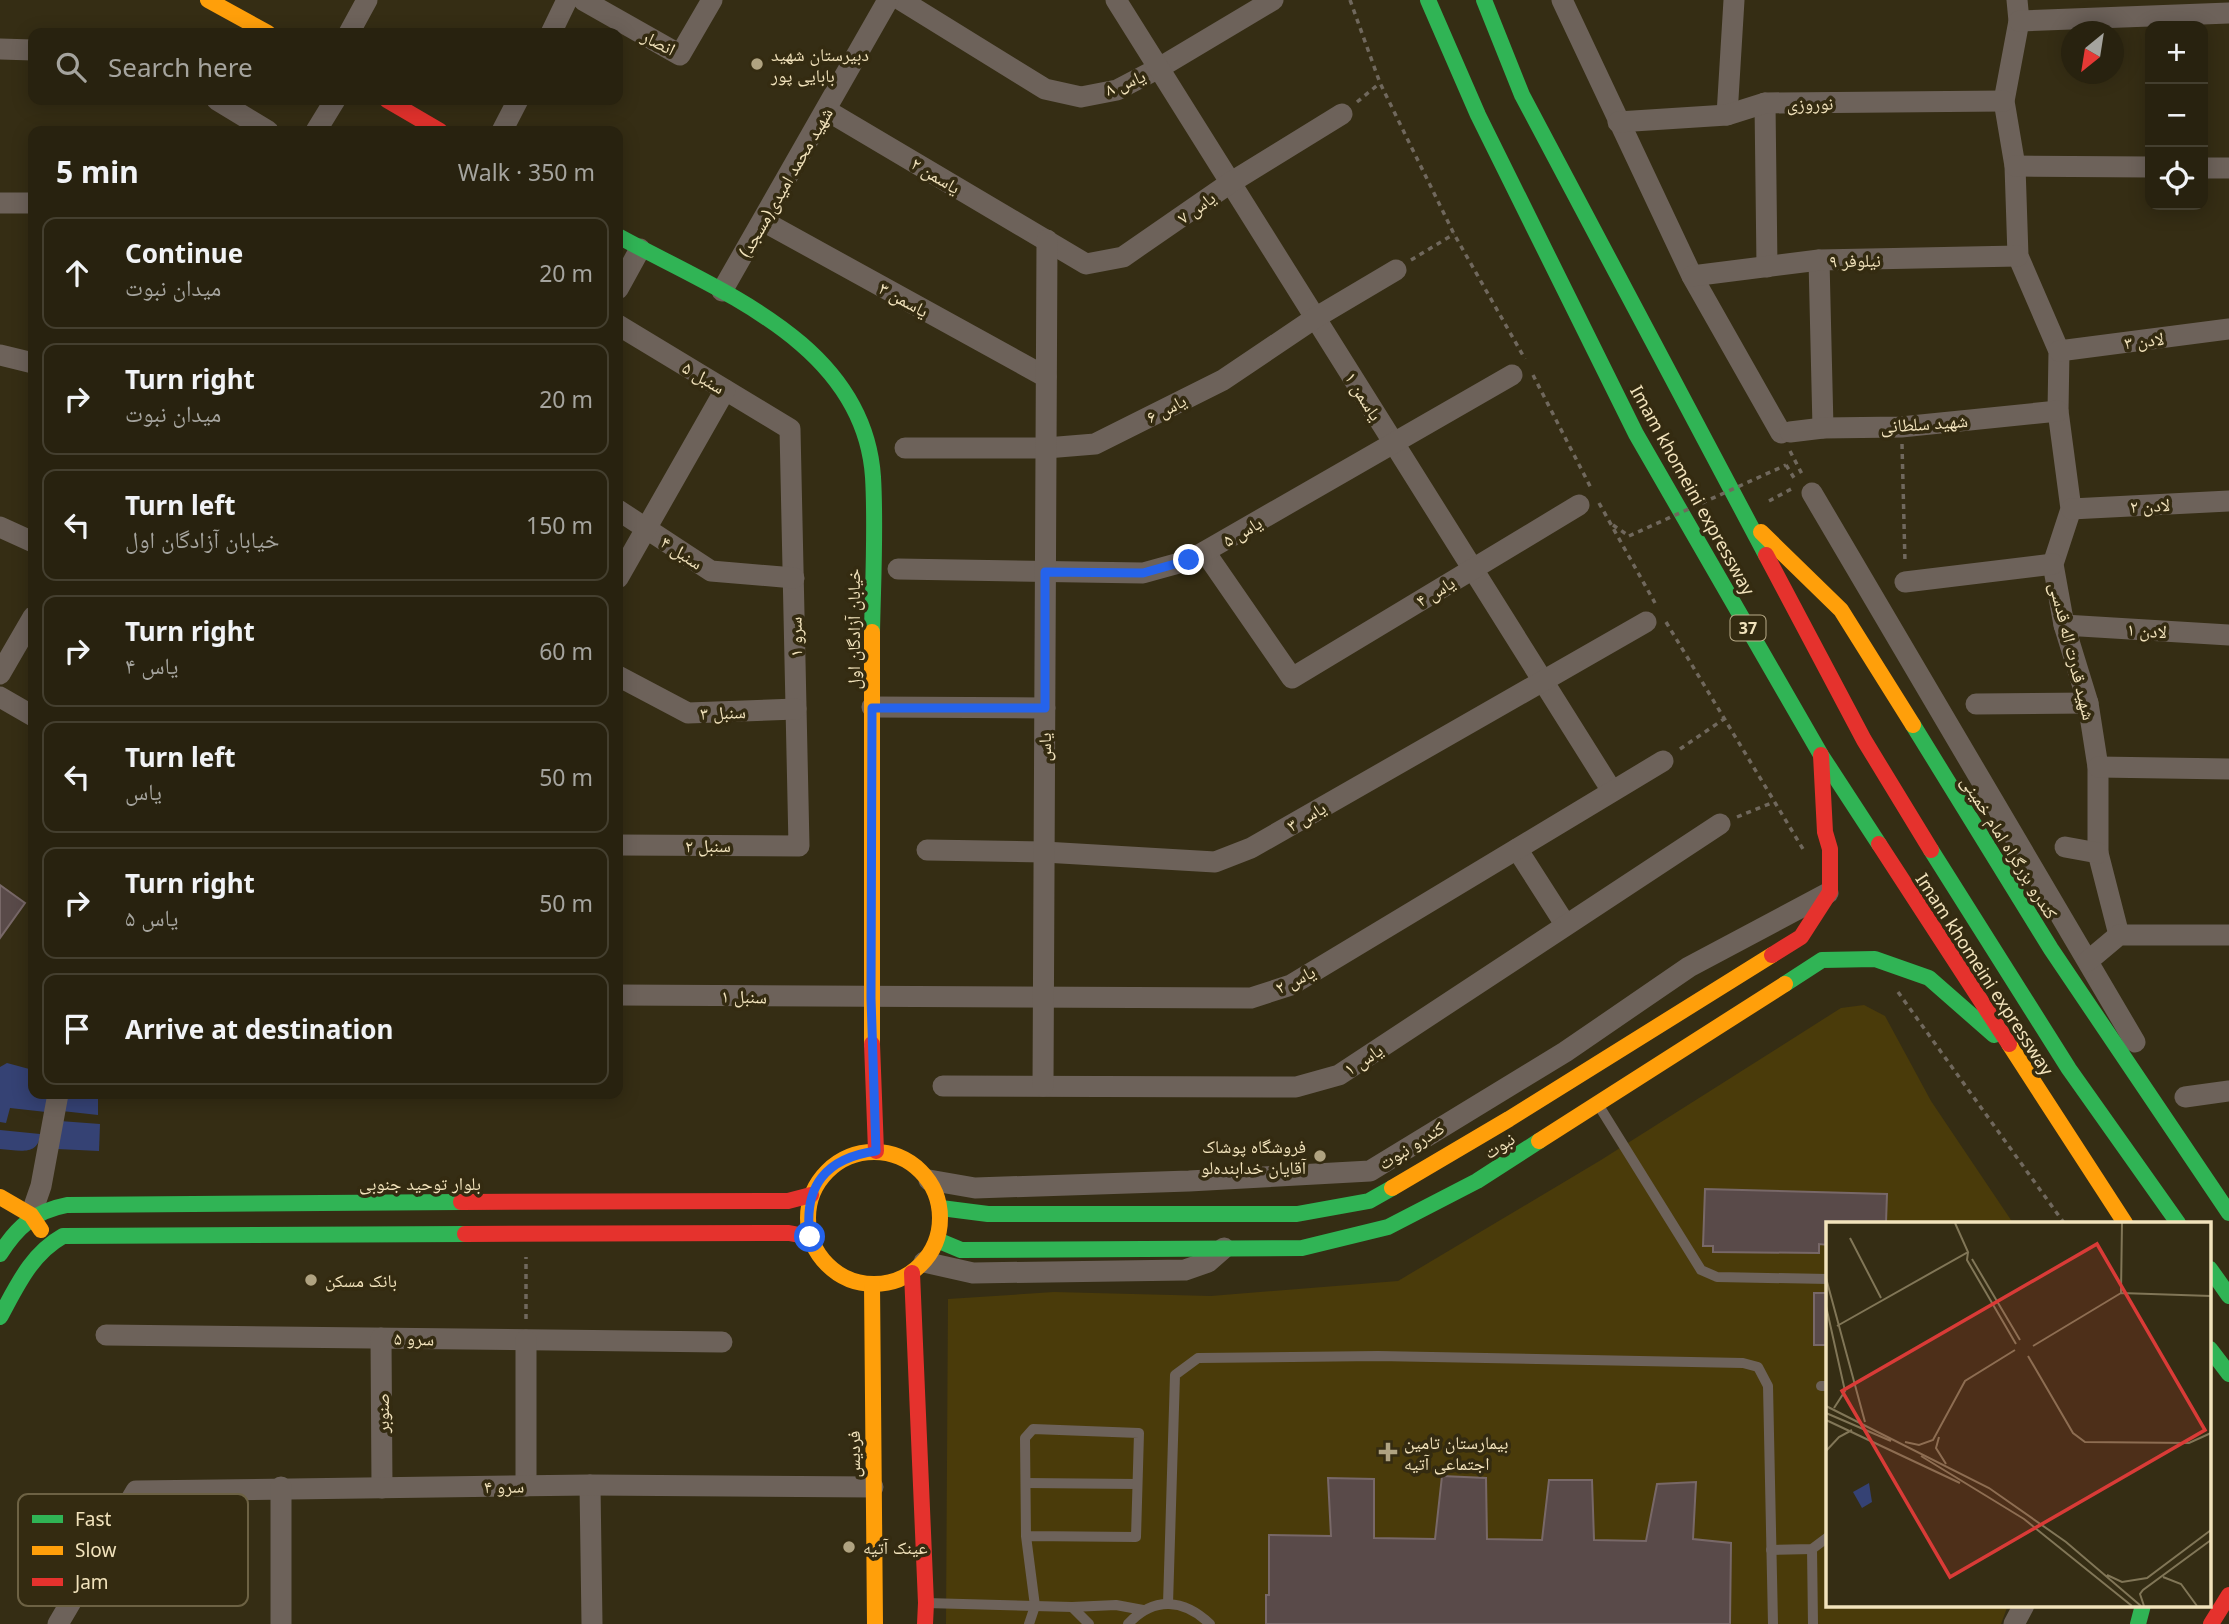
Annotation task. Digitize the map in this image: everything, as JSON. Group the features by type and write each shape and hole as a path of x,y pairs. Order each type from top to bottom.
{"main road":[{"path":"208,0 259,28"},
{"name":"Imam khomeini expressway","path":"1428,0 1478,115 1636,434 1821,755 2124,1222"},
{"name":"Imam khomeini expressway","path":"1484,0 1522,95 1864,740 2069,1069 2177,1222"},
{"path":"1442,32 1463,57 1481,58 1493,42 1492,19"},
{"path":"1478,115 1475,90 1491,76 1507,76 1522,95"},
{"path":"396,105 431,126"},
{"name":"خیابان آزادگان اول","path":"623,239 722,291 799,341 830,369 853,404 867,440 873,476 871,998 876,1151"},
{"name":"کندرو بزرگراه امام خمینی","path":"1744,515 1842,610 2051,949 2229,1213"},
{"path":"1821,755 1825,832 1830,849 1830,892"},
{"name":"نبوت","path":"941,1208 988,1214 1297,1214 1369,1200 1509,1119 1801,937 1830,892"},
{"name":"نبوت","path":"937,1241 961,1250 1302,1248 1388,1227 1477,1181 1822,960 1874,959 1929,978 2012,1051"},
{"path":"876,1151 897,1155 915,1165 929,1180 941,1208 937,1241 918,1267 893,1282 872,1284 852,1281 834,1271 819,1255 810,1237 807,1216 811,1195 821,1177 836,1163 855,1154 876,1151"},
{"name":"بلوار توحید جنوبی","path":"31,1215 61,1205 81,1203 789,1201 811,1195"},
{"path":"0,1197 31,1215 49,1242"},
{"path":"0,1254 12,1233 31,1215"},
{"path":"0,1317 37,1254 49,1242 63,1236 789,1233 810,1237"},
{"path":"2213,1260 2229,1296"},
{"path":"918,1267 925,1624"},
{"name":"فردیس","path":"872,1284 874,1624"},
{"path":"2212,1352 2229,1374"},
{"path":"2212,1614 2229,1594"},
{"path":"2138,1624 2143,1606"}],"street":[{"path":"352,28 367,0"},
{"path":"553,28 567,0"},
{"name":"انصار","path":"583,0 680,55 712,0"},
{"name":"(مسجد)شهید محمد امیدی","path":"722,291 888,0"},
{"name":"یاس ۸","path":"901,0 1045,89 1081,97 1117,90 1273,0"},
{"name":"یاسمن ۱","path":"1116,0 1612,791"},
{"path":"1562,0 1692,276 1786,433"},
{"path":"1727,115 1734,0"},
{"path":"2018,10 2229,13"},
{"name":"شهید قدرت اله قدسی","path":"2018,10 2004,101 2015,166 2018,256 2059,351 2058,411 2071,509 2053,564 2064,625 2088,703 2098,767 2098,853 2119,935"},
{"path":"0,49 28,50"},
{"name":"نوروزی","path":"1618,122 1727,115 1765,103 2004,101"},
{"path":"1765,103 1767,267"},
{"path":"225,105 260,126"},
{"path":"319,126 332,105"},
{"path":"505,126 515,105"},
{"name":"یاسمن ۲","path":"826,110 1047,240"},
{"name":"یاس ۷","path":"1047,240 1086,264 1123,257 1230,183 1342,114"},
{"path":"2015,166 2145,167"},
{"path":"2208,167 2229,168"},
{"path":"0,203 28,203"},
{"name":"یاسمن ۳","path":"762,221 1046,377"},
{"name":"یاس","path":"1043,1086 1047,240"},
{"path":"623,280 640,249"},
{"name":"نیلوفر ۹","path":"1692,276 1818,260 2018,256"},
{"path":"1818,260 1823,428"},
{"name":"یاس ۶","path":"905,448 1046,448 1095,444 1223,380 1315,318 1396,270"},
{"name":"سنبل ۵","path":"623,328 790,429"},
{"name":"لادن ۳","path":"2059,351 2229,329"},
{"path":"0,355 28,362"},
{"name":"یاس ۵","path":"898,569 1143,573 1189,560 1512,375"},
{"path":"623,570 725,390"},
{"name":"شهید سلطانی","path":"1786,433 1823,428 1902,427 2058,411"},
{"name":"سرو ۱","path":"790,429 799,846"},
{"path":"1812,493 2135,1042"},
{"name":"لادن ۲","path":"2071,509 2229,501"},
{"name":"یاس ۴","path":"1205,552 1292,678 1579,505"},
{"name":"سنبل ۴","path":"623,513 711,571 794,578"},
{"path":"0,527 28,540"},
{"path":"1905,582 2053,564"},
{"name":"یاس ۳","path":"927,850 1044,852 1215,862 1251,848 1543,682 1654,614"},
{"name":"لادن ۱","path":"2064,625 2229,635"},
{"path":"0,674 28,626"},
{"name":"سنبل ۳","path":"623,679 688,713 796,709"},
{"path":"0,697 28,713"},
{"path":"1976,704 2088,703"},
{"path":"872,708 1045,708"},
{"name":"یاس ۲","path":"871,998 1251,998 1291,985 1663,761"},
{"path":"2098,767 2229,769"},
{"name":"یاس ۱","path":"943,1086 1296,1087 1339,1075 1720,824"},
{"name":"سنبل ۲","path":"623,845 799,846"},
{"path":"2065,847 2098,853"},
{"path":"1517,849 1565,924"},
{"name":"کندرو نبوت","path":"929,1180 975,1188 1189,1181 1370,1171 1564,1052 1689,967 1830,892"},
{"path":"2088,961 2119,935 2229,935"},
{"name":"سنبل ۱","path":"623,995 871,998"},
{"path":"2185,1097 2229,1091"},
{"path":"31,1215 41,1186 57,1099"},
{"path":"918,1267 973,1273 1185,1270 1208,1262 1224,1248"},
{"name":"سرو ۵","path":"106,1335 722,1342"},
{"name":"صنوبر","path":"381,1338 382,1488"},
{"path":"526,1340 526,1486"},
{"path":"590,1485 592,1624"},
{"path":"281,1487 281,1624"},
{"name":"سرو ۴","path":"134,1494 136,1491 281,1487 873,1487"},
{"name":"سرو ۴","path":"58,1624 69,1606"},
{"path":"2014,1624 2023,1606"}],"lane":[{"path":"1597,1104 1700,1270 1717,1277 1826,1279"},
{"path":"1168,1604 1175,1375 1198,1358 1391,1357 1743,1363 1758,1367 1768,1386 1773,1624"},
{"path":"1026,1536 1136,1537 1139,1433 1033,1429 1025,1438 1026,1536 1035,1606 1029,1624"},
{"path":"1026,1483 1138,1484"},
{"path":"1771,1550 1812,1549 1826,1538"},
{"path":"1812,1549 1813,1624"},
{"path":"926,1603 1072,1607 1116,1605 1143,1610 1168,1604 1180,1605 1198,1612 1210,1624"},
{"path":"1072,1607 1089,1624"},
{"path":"1128,1624 1143,1610"}],"path":[{"path":"1350,0 1380,83 1454,234 1528,365 1654,614 1724,719 1809,858"},
{"path":"1342,114 1380,83"},
{"path":"1396,270 1454,234"},
{"path":"1902,427 1905,582"},
{"path":"1786,433 1812,493"},
{"path":"1607,517 1615,527 1629,536 1786,465 1798,485 1744,515"},
{"path":"1663,761 1724,719"},
{"path":"1720,824 1774,802"},
{"path":"1874,959 2063,1222"},
{"path":"526,1234 526,1340"}],"shaded area":[{"name":"بیمارستان تامین اجتماعی آتیه","path":"1864,1005 1885,1016 1931,1101 2012,1222 1826,1222 1826,1606 2008,1606 2001,1624 946,1624 948,1299 1054,1292 1211,1296 1398,1281 1601,1160 1841,1008"},
{"path":"7,1063 28,1069 28,1099 48,1099 46,1112 10,1108 6,1123 0,1122 0,1067"},
{"path":"64,1099 98,1099 98,1115 62,1111"},
{"path":"60,1121 100,1124 99,1151 57,1149"},
{"path":"0,1130 40,1134 39,1141 31,1149 0,1149"}],"building":[{"path":"0,885 25,903 0,938"},
{"path":"1705,1189 1887,1194 1886,1222 1826,1222 1826,1245 1819,1244 1819,1253 1713,1252 1713,1246 1703,1246"},
{"path":"1814,1293 1826,1293 1826,1345 1814,1345"},
{"path":"1442,1476 1486,1478 1487,1539 1542,1540 1549,1480 1592,1480 1594,1540 1646,1541 1657,1484 1696,1482 1693,1539 1731,1543 1730,1624 1266,1624 1269,1535 1331,1536 1328,1478 1374,1479 1374,1538 1435,1539"}],"traffic: fast":[{"path":"1428,0 1478,115 1636,434 1821,755 1879,844"},
{"path":"1484,0 1522,95 1766,555"},
{"path":"623,239 740,301 780,327 815,356 843,391 864,430 873,477 872,632"},
{"path":"1913,725 2051,949 2229,1213"},
{"path":"1931,850 2069,1069 2177,1222"},
{"path":"1785,984 1822,960 1875,959 1929,978 1994,1035"},
{"path":"937,1240 961,1250 1302,1248 1388,1227 1477,1181 1539,1141"},
{"path":"941,1208 988,1214 1297,1214 1369,1201 1392,1188"},
{"path":"0,1254 20,1228 36,1216 67,1205 461,1202"},
{"path":"0,1317 33,1261 63,1236 465,1234"},
{"path":"2212,1272 2229,1296"},
{"path":"2212,1352 2229,1374"},
{"path":"2138,1624 2143,1606"}],"traffic: slow":[{"path":"208,0 259,28"},
{"path":"1761,532 1841,610 1913,725"},
{"path":"872,632 872,1044"},
{"path":"1392,1188 1509,1119 1772,955"},
{"path":"1539,1141 1785,984"},
{"path":"2009,1044 2124,1222"},
{"path":"874,1152 899,1157 921,1171 935,1193 940,1218 935,1243 921,1265 899,1279 874,1284 849,1279 827,1265 813,1243 808,1218 813,1193 827,1171 849,1157 874,1152"},
{"path":"0,1197 31,1215 41,1230"},
{"path":"872,1284 875,1624"}],"traffic: jam":[{"path":"396,105 431,126"},
{"path":"1766,555 1864,740 1931,850"},
{"path":"1772,955 1801,937 1830,892 1830,849 1825,832 1821,755"},
{"path":"1879,844 2009,1044"},
{"path":"872,1044 876,1151"},
{"path":"461,1202 788,1201 811,1195"},
{"path":"465,1234 789,1233 810,1237"},
{"path":"912,1273 925,1624"},
{"path":"2211,1624 2229,1595"}],"place":[{"name":"دبیرستان شهید بابایی پور","path":"757,64"},
{"name":"فروشگاه پوشاک آقایان خدابنده‌لو","path":"1320,1156"},
{"name":"بانک مسکن","path":"311,1280"},
{"name":"بیمارستان تامین اجتماعی آتیه","path":"1388,1452"},
{"name":"عینک آتیه","path":"849,1547"}],"route":[{"path":"810,1237 807,1216 811,1195 821,1177 836,1163 855,1154 876,1151 871,998 872,708 1045,708 1045,572 1143,573 1189,560"}]}
